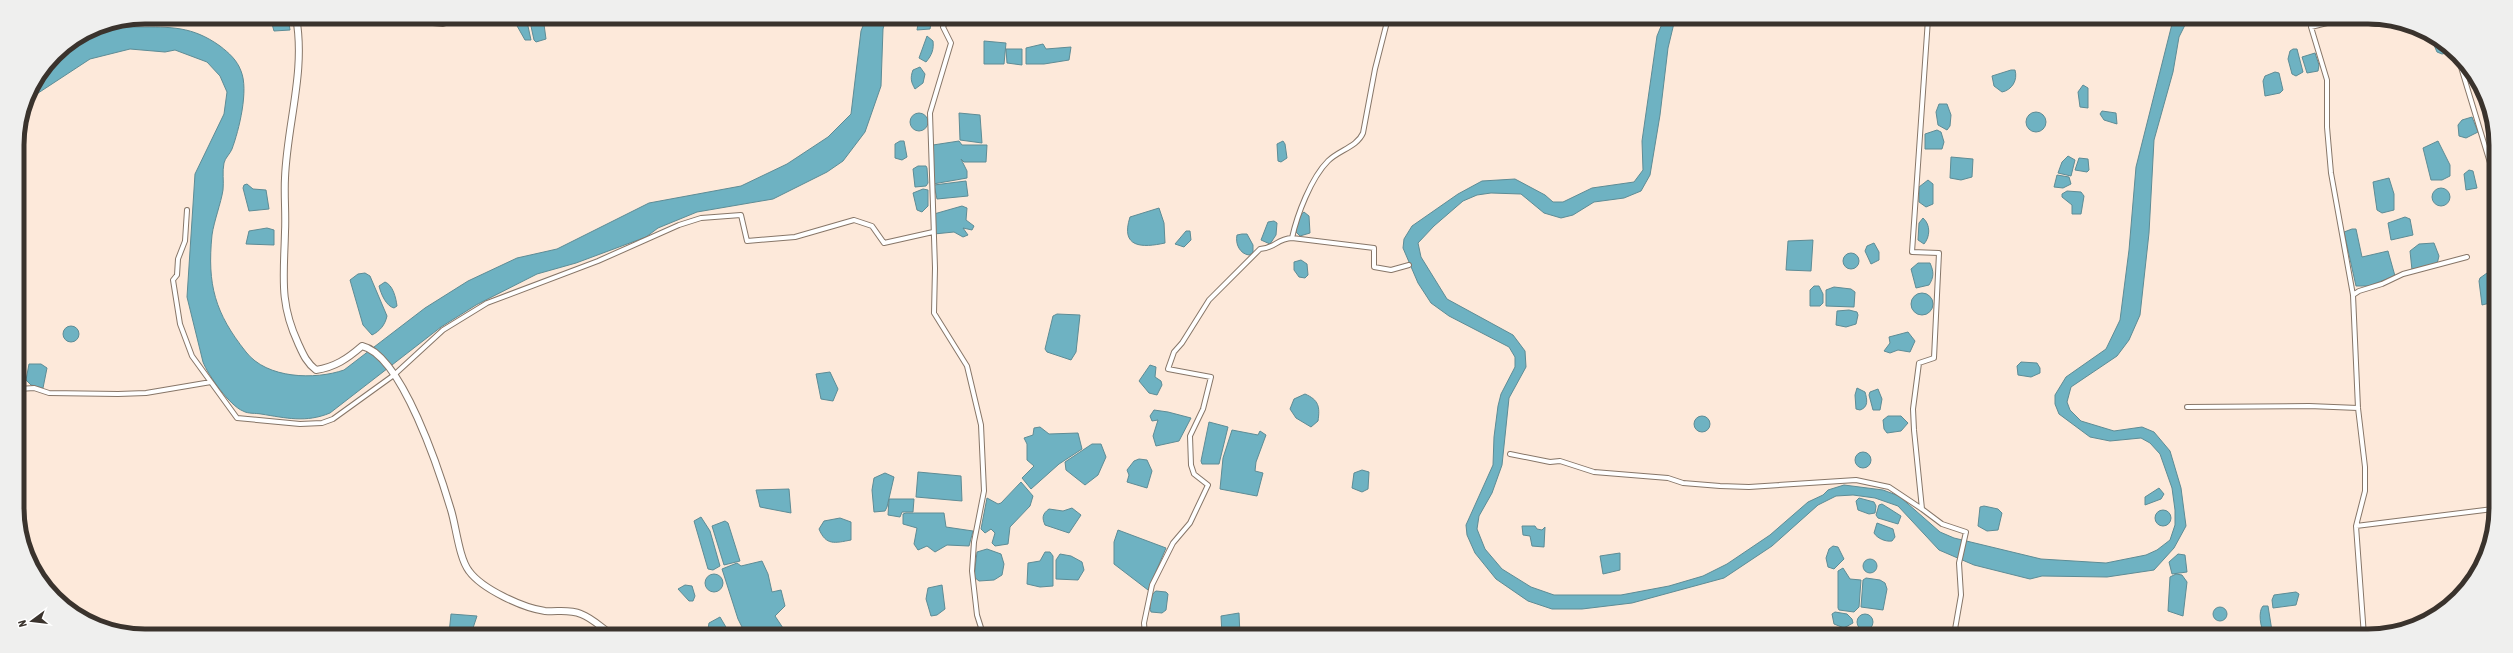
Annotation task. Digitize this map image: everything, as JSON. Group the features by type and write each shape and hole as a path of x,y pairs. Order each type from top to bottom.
{"street":[{"path":"296,24 299,72 285,177 285,232 282,274 285,305 290,325 307,363 316,370 339,364 362,346 370,348 393,374 414,411 434,456 469,570 512,602 547,611 566,610 582,614 604,629"},
{"path":"944,24 943,27 951,43 930,113 935,268 934,313 967,366 981,425 984,491 974,542 972,571 977,616 981,629"},
{"path":"1292,238 1297,216 1327,162 1340,151 1360,140 1362,136 1380,47 1386,24"},
{"path":"1922,509 1913,409 1919,363 1934,358 1939,253 1912,252 1928,24"},
{"path":"2325,24 2311,27 2327,80 2331,173 2353,295 2358,408 2366,467 2364,491 2356,526 2363,629"},
{"path":"2462,69 2489,159"},
{"path":"187,210 185,241 178,259 177,275 173,280 180,324 192,356 237,418 312,424 333,419 342,413 393,374 443,330 487,303 598,261 679,225 701,218 741,215 747,240 795,237 854,220 872,226 884,243 933,232"},
{"path":"1145,629 1144,623 1152,585 1173,543 1190,523 1208,485 1194,474 1191,465 1190,436 1203,409 1211,377 1168,369 1174,352 1182,343 1209,300 1260,249 1271,248 1282,239 1292,238 1374,248 1374,267 1391,270 1409,265"},
{"path":"2353,295 2359,291 2382,284 2403,274 2467,257"},
{"path":"24,389 34,388 48,393 118,394 146,393 211,382"},
{"path":"2187,407 2309,406 2358,408"},
{"path":"1510,454 1550,462 1560,461 1594,472 1668,478 1683,483 1749,487 1856,480 1889,487 1942,524 1966,532 1959,563 1961,595 1955,629"},
{"path":"2356,526 2489,510"}],"water":[{"path":"272,24 289,24 290,30 274,31"},
{"path":"516,24 528,24 531,40 525,40"},
{"path":"531,24 544,24 546,39 536,42 534,40"},
{"path":"864,24 884,24 881,86 865,132 843,161 827,172 773,199 697,212 658,228 646,237 576,263 537,274 476,305 441,327 330,413 304,419 245,412 226,397 203,362 187,297 195,174 224,114 227,92 220,76 207,62 175,50 165,52 130,49 90,59 35,95 44,78 59,59 91,36 108,29 127,27 161,27 181,29 210,39 230,54 241,71 244,99 235,141 224,163 223,190 212,235 212,284 220,311 227,324 235,338 255,361 266,368 292,375 319,375 344,370 425,308 468,281 517,258 557,249 649,203 741,186 787,164 828,137 851,114 861,31"},
{"path":"918,24 931,24 930,29 917,30"},
{"path":"1662,24 1674,24 1668,48 1660,115 1650,175 1641,191 1624,198 1594,202 1573,215 1561,218 1544,213 1521,194 1491,193 1477,195 1463,201 1434,226 1418,243 1421,257 1447,299 1513,335 1525,351 1526,367 1509,398 1502,465 1492,493 1479,516 1477,529 1485,549 1502,569 1531,587 1554,595 1621,595 1669,586 1703,576 1727,564 1770,535 1808,502 1823,495 1828,490 1844,485 1883,490 1899,496 1940,532 1954,538 2041,559 2106,563 2146,555 2157,550 2170,540 2175,525 2175,510 2172,488 2160,454 2150,443 2141,438 2110,441 2090,437 2059,414 2055,404 2055,395 2066,377 2106,349 2120,320 2129,250 2136,167 2172,24 2186,24 2179,37 2173,72 2154,140 2149,233 2140,315 2129,340 2117,356 2071,387 2067,402 2070,410 2081,421 2114,431 2142,427 2154,432 2170,451 2181,488 2186,526 2174,548 2154,570 2107,577 2042,576 2030,579 1974,565 1939,550 1898,506 1875,498 1853,495 1836,496 1818,505 1772,546 1724,578 1632,603 1582,609 1552,609 1528,601 1496,579 1475,553 1467,535 1466,525 1493,465 1494,437 1498,406 1501,394 1515,367 1515,357 1509,347 1449,316 1431,303 1418,283 1403,248 1404,239 1412,226 1458,194 1482,181 1515,179 1545,195 1553,202 1563,202 1592,188 1634,182 1643,170 1642,141 1657,36"},
{"path":"927,36 933,41 933,47 932,52 926,62 919,58"},
{"path":"984,41 1006,43 1004,64 984,64"},
{"path":"2433,43 2447,53 2442,54 2437,52"},
{"path":"1043,44 1046,49 1071,47 1069,60 1044,64 1026,64 1026,48"},
{"path":"1006,49 1022,49 1022,65 1007,63"},
{"path":"2297,49 2303,72 2296,76 2292,74 2288,59 2290,51"},
{"path":"2315,53 2319,65 2318,71 2307,73 2302,57"},
{"path":"920,67 925,74 923,83 915,89 911,75 913,70"},
{"path":"2015,70 2015,81 2009,89 2002,92 1994,86 1992,76"},
{"path":"2275,72 2279,73 2283,90 2280,93 2265,96 2263,81 2265,76"},
{"path":"2083,85 2088,88 2088,108 2080,107 2078,92"},
{"path":"1939,104 1947,104 1951,115 1950,126 1947,130 1938,125 1936,112"},
{"path":"2102,111 2116,113 2117,124 2104,120 2100,114"},
{"path":"2032,112 2040,112 2046,118 2046,126 2040,132 2032,132 2026,126 2026,118"},
{"path":"919,113 925,116 928,122 925,128 919,131 913,128 910,122 913,116"},
{"path":"959,113 980,115 982,143 960,140"},
{"path":"2472,117 2478,132 2466,138 2459,136 2458,125 2462,120"},
{"path":"1937,130 1941,132 1944,142 1942,149 1925,149 1925,134"},
{"path":"900,141 904,141 907,157 902,160 895,158 895,144"},
{"path":"959,141 962,145 987,145 986,162 964,162 961,159 967,171 967,178 933,184 933,145"},
{"path":"1283,141 1285,144 1287,158 1281,162 1278,161 1277,144"},
{"path":"2438,141 2450,165 2450,176 2442,180 2431,180 2423,148"},
{"path":"2068,156 2075,160 2071,176 2058,173 2062,162"},
{"path":"1951,157 1973,159 1972,177 1961,180 1950,178"},
{"path":"2079,158 2088,159 2089,170 2087,172 2075,170"},
{"path":"918,166 926,166 927,168 928,183 926,186 915,187 913,169"},
{"path":"2469,170 2473,171 2477,188 2466,190 2464,174"},
{"path":"2057,175 2069,177 2071,184 2063,188 2054,187"},
{"path":"2389,178 2394,194 2394,210 2382,213 2377,210 2373,182"},
{"path":"1928,180 1933,184 1933,204 1926,207 1919,202 1919,187"},
{"path":"966,181 968,196 937,199 934,185"},
{"path":"247,184 253,189 266,190 269,209 249,211 243,188 244,185"},
{"path":"2441,188 2445,189 2449,193 2449,201 2445,205 2441,206 2437,205 2433,201 2432,197 2433,193 2437,189"},
{"path":"923,189 928,190 928,206 922,212 917,210 913,193"},
{"path":"2067,191 2081,192 2084,196 2081,214 2072,214 2072,205 2062,197 2062,194"},
{"path":"962,206 967,208 966,220 974,226 972,230 963,228 968,235 963,237 954,232 934,234 934,214"},
{"path":"1159,208 1164,223 1165,243 1156,245 1135,244 1128,235 1130,217"},
{"path":"1304,212 1309,216 1310,233 1300,236 1296,232 1299,218"},
{"path":"2405,217 2410,219 2413,235 2391,240 2388,223"},
{"path":"1923,218 1926,221 1929,231 1928,238 1924,244 1918,240 1919,223"},
{"path":"1274,221 1277,223 1276,235 1270,244 1261,240 1268,222"},
{"path":"267,228 274,230 274,245 246,244 249,231"},
{"path":"2356,229 2362,257 2388,251 2395,276 2368,286 2356,286 2344,232"},
{"path":"1186,231 1190,231 1191,240 1184,247 1175,244"},
{"path":"1247,234 1253,245 1253,253 1249,255 1241,251 1237,242 1237,235"},
{"path":"1813,240 1811,271 1786,270 1788,241"},
{"path":"1874,243 1879,252 1879,260 1871,264 1865,251 1867,246"},
{"path":"2434,243 2439,256 2437,264 2412,270 2410,251 2419,244"},
{"path":"1851,253 1857,255 1859,261 1857,267 1851,269 1845,267 1843,261 1845,255"},
{"path":"1301,260 1307,264 1308,275 1305,278 1299,277 1294,270 1294,262"},
{"path":"1918,263 1930,263 1933,274 1929,285 1916,288 1911,269"},
{"path":"365,273 370,276 387,316 382,327 372,335 363,325 350,280 358,274"},
{"path":"2489,273 2489,303 2482,305 2479,281 2480,278"},
{"path":"385,282 390,286 395,296 397,306 394,308 386,302 380,289 379,286"},
{"path":"1814,286 1819,286 1823,294 1823,303 1820,306 1810,306 1810,290"},
{"path":"1834,287 1851,289 1855,292 1854,307 1826,306 1826,290"},
{"path":"1922,293 1926,294 1932,300 1932,308 1926,314 1922,315 1918,314 1912,308 1911,304 1912,300 1918,294"},
{"path":"1849,310 1857,312 1858,315 1856,324 1846,327 1836,325 1837,311"},
{"path":"1057,314 1080,315 1076,352 1071,360 1047,352 1045,349 1053,316"},
{"path":"71,326 77,328 79,334 77,340 71,342 65,340 63,334 65,328"},
{"path":"1908,332 1915,341 1910,352 1898,350 1890,353 1884,351 1890,343 1889,337"},
{"path":"2021,362 2037,363 2040,368 2040,373 2031,377 2018,375 2017,366"},
{"path":"29,364 41,364 47,368 43,388 31,385 26,380"},
{"path":"1150,365 1156,367 1155,377 1161,381 1162,385 1157,395 1149,393 1139,381"},
{"path":"830,372 838,389 833,401 821,399 816,374"},
{"path":"1857,388 1865,392 1867,402 1865,407 1860,410 1856,409 1855,395"},
{"path":"1878,389 1882,399 1880,410 1873,410 1869,395 1870,392"},
{"path":"1305,394 1310,396 1318,404 1318,421 1311,427 1296,418 1290,409 1294,399"},
{"path":"1154,410 1191,418 1179,441 1156,446 1153,436 1158,420 1152,421 1150,416"},
{"path":"1702,416 1709,421 1710,424 1705,431 1702,432 1695,427 1694,424 1699,417"},
{"path":"1888,416 1901,416 1908,423 1901,431 1887,433 1884,429 1883,420"},
{"path":"1209,422 1228,427 1219,464 1202,464 1201,461"},
{"path":"1040,427 1049,434 1078,433 1082,449 1059,464 1031,489 1022,478 1034,466 1027,460 1027,444 1024,438 1033,435 1034,428"},
{"path":"1232,430 1258,435 1260,431 1266,435 1256,462 1255,471 1263,473 1257,496 1220,489 1223,458"},
{"path":"1092,444 1101,444 1106,457 1098,475 1085,485 1066,470 1065,462"},
{"path":"1860,452 1866,452 1871,457 1869,466 1866,468 1860,468 1855,463 1855,457"},
{"path":"1139,459 1147,460 1152,471 1147,488 1127,482 1129,475 1127,470 1134,461"},
{"path":"1362,470 1369,472 1368,489 1362,492 1352,488 1354,473"},
{"path":"918,472 961,476 962,501 916,497"},
{"path":"885,473 894,477 887,507 885,511 874,512 872,490 874,478"},
{"path":"1021,482 1033,496 1030,506 1010,527 1008,544 995,546 992,543 995,533 991,529 985,533 981,529 987,498 998,504 1001,503"},
{"path":"2159,488 2164,494 2161,499 2145,505 2145,497"},
{"path":"789,489 791,513 760,507 756,490"},
{"path":"1859,498 1874,502 1876,506 1875,513 1869,514 1858,510 1856,501"},
{"path":"889,499 914,499 913,512 902,512 900,517 888,515"},
{"path":"1882,504 1901,516 1898,524 1878,518 1876,515 1879,505"},
{"path":"1984,506 1998,509 2002,513 1998,530 1987,531 1978,526 1980,507"},
{"path":"1072,508 1081,515 1069,533 1045,525 1043,516 1049,509 1063,511"},
{"path":"2163,510 2170,515 2171,518 2166,525 2163,526 2156,521 2155,518 2160,511"},
{"path":"944,513 946,527 973,531 969,546 947,545 935,552 927,546 918,550 914,544 917,528 903,524 903,514"},
{"path":"701,517 710,531 720,566 713,570 708,569 694,521"},
{"path":"840,518 851,522 851,540 840,542 828,541 819,529 824,521"},
{"path":"725,521 728,523 740,561 724,565 712,526"},
{"path":"1877,523 1893,529 1895,537 1892,541 1884,540 1875,535 1874,533"},
{"path":"1522,526 1535,526 1537,529 1542,530 1545,527 1544,547 1532,546 1530,536 1523,535"},
{"path":"1118,530 1166,548 1148,590 1114,564 1114,542"},
{"path":"1833,546 1838,547 1844,559 1834,569 1828,567 1826,558 1829,549"},
{"path":"987,549 1001,554 1004,564 1002,575 994,580 979,581 974,577 977,552"},
{"path":"1045,552 1050,552 1053,556 1053,586 1040,587 1027,584 1028,563 1040,561"},
{"path":"1620,553 1620,570 1603,574 1600,556"},
{"path":"1060,554 1071,556 1082,562 1084,570 1078,580 1056,579 1056,560"},
{"path":"2178,554 2185,555 2187,572 2172,574 2169,562"},
{"path":"1867,559 1873,559 1877,563 1877,569 1873,573 1867,573 1863,569 1863,563"},
{"path":"762,561 768,574 772,592 781,590 785,606 775,616 784,629 743,629 738,619 722,569 737,563 741,566"},
{"path":"1843,568 1850,579 1861,580 1859,607 1854,612 1839,610 1838,608 1838,571"},
{"path":"714,574 720,577 723,583 720,589 714,592 708,589 705,583 708,577"},
{"path":"2176,574 2182,575 2187,582 2183,616 2168,611 2170,577"},
{"path":"1866,578 1880,580 1885,583 1887,589 1883,610 1861,607 1863,580"},
{"path":"685,585 692,586 695,596 693,601 689,601 678,589"},
{"path":"942,585 945,609 937,615 931,616 926,599 928,588"},
{"path":"1156,591 1166,592 1168,594 1166,610 1162,613 1151,612 1150,600"},
{"path":"2296,592 2299,594 2296,605 2273,608 2272,600 2274,595"},
{"path":"2263,606 2268,606 2272,629 2262,629 2260,615 2261,608"},
{"path":"2217,607 2223,607 2227,611 2227,617 2223,621 2217,621 2213,617 2213,611"},
{"path":"1835,612 1847,614 1852,619 1853,623 1844,628 1834,624 1832,614"},
{"path":"1239,613 1240,629 1222,629 1221,616"},
{"path":"451,614 477,616 473,629 450,629"},
{"path":"1865,614 1871,616 1873,622 1871,628 1859,628 1857,622 1859,616"},
{"path":"720,617 727,629 708,629 709,623"}]}
